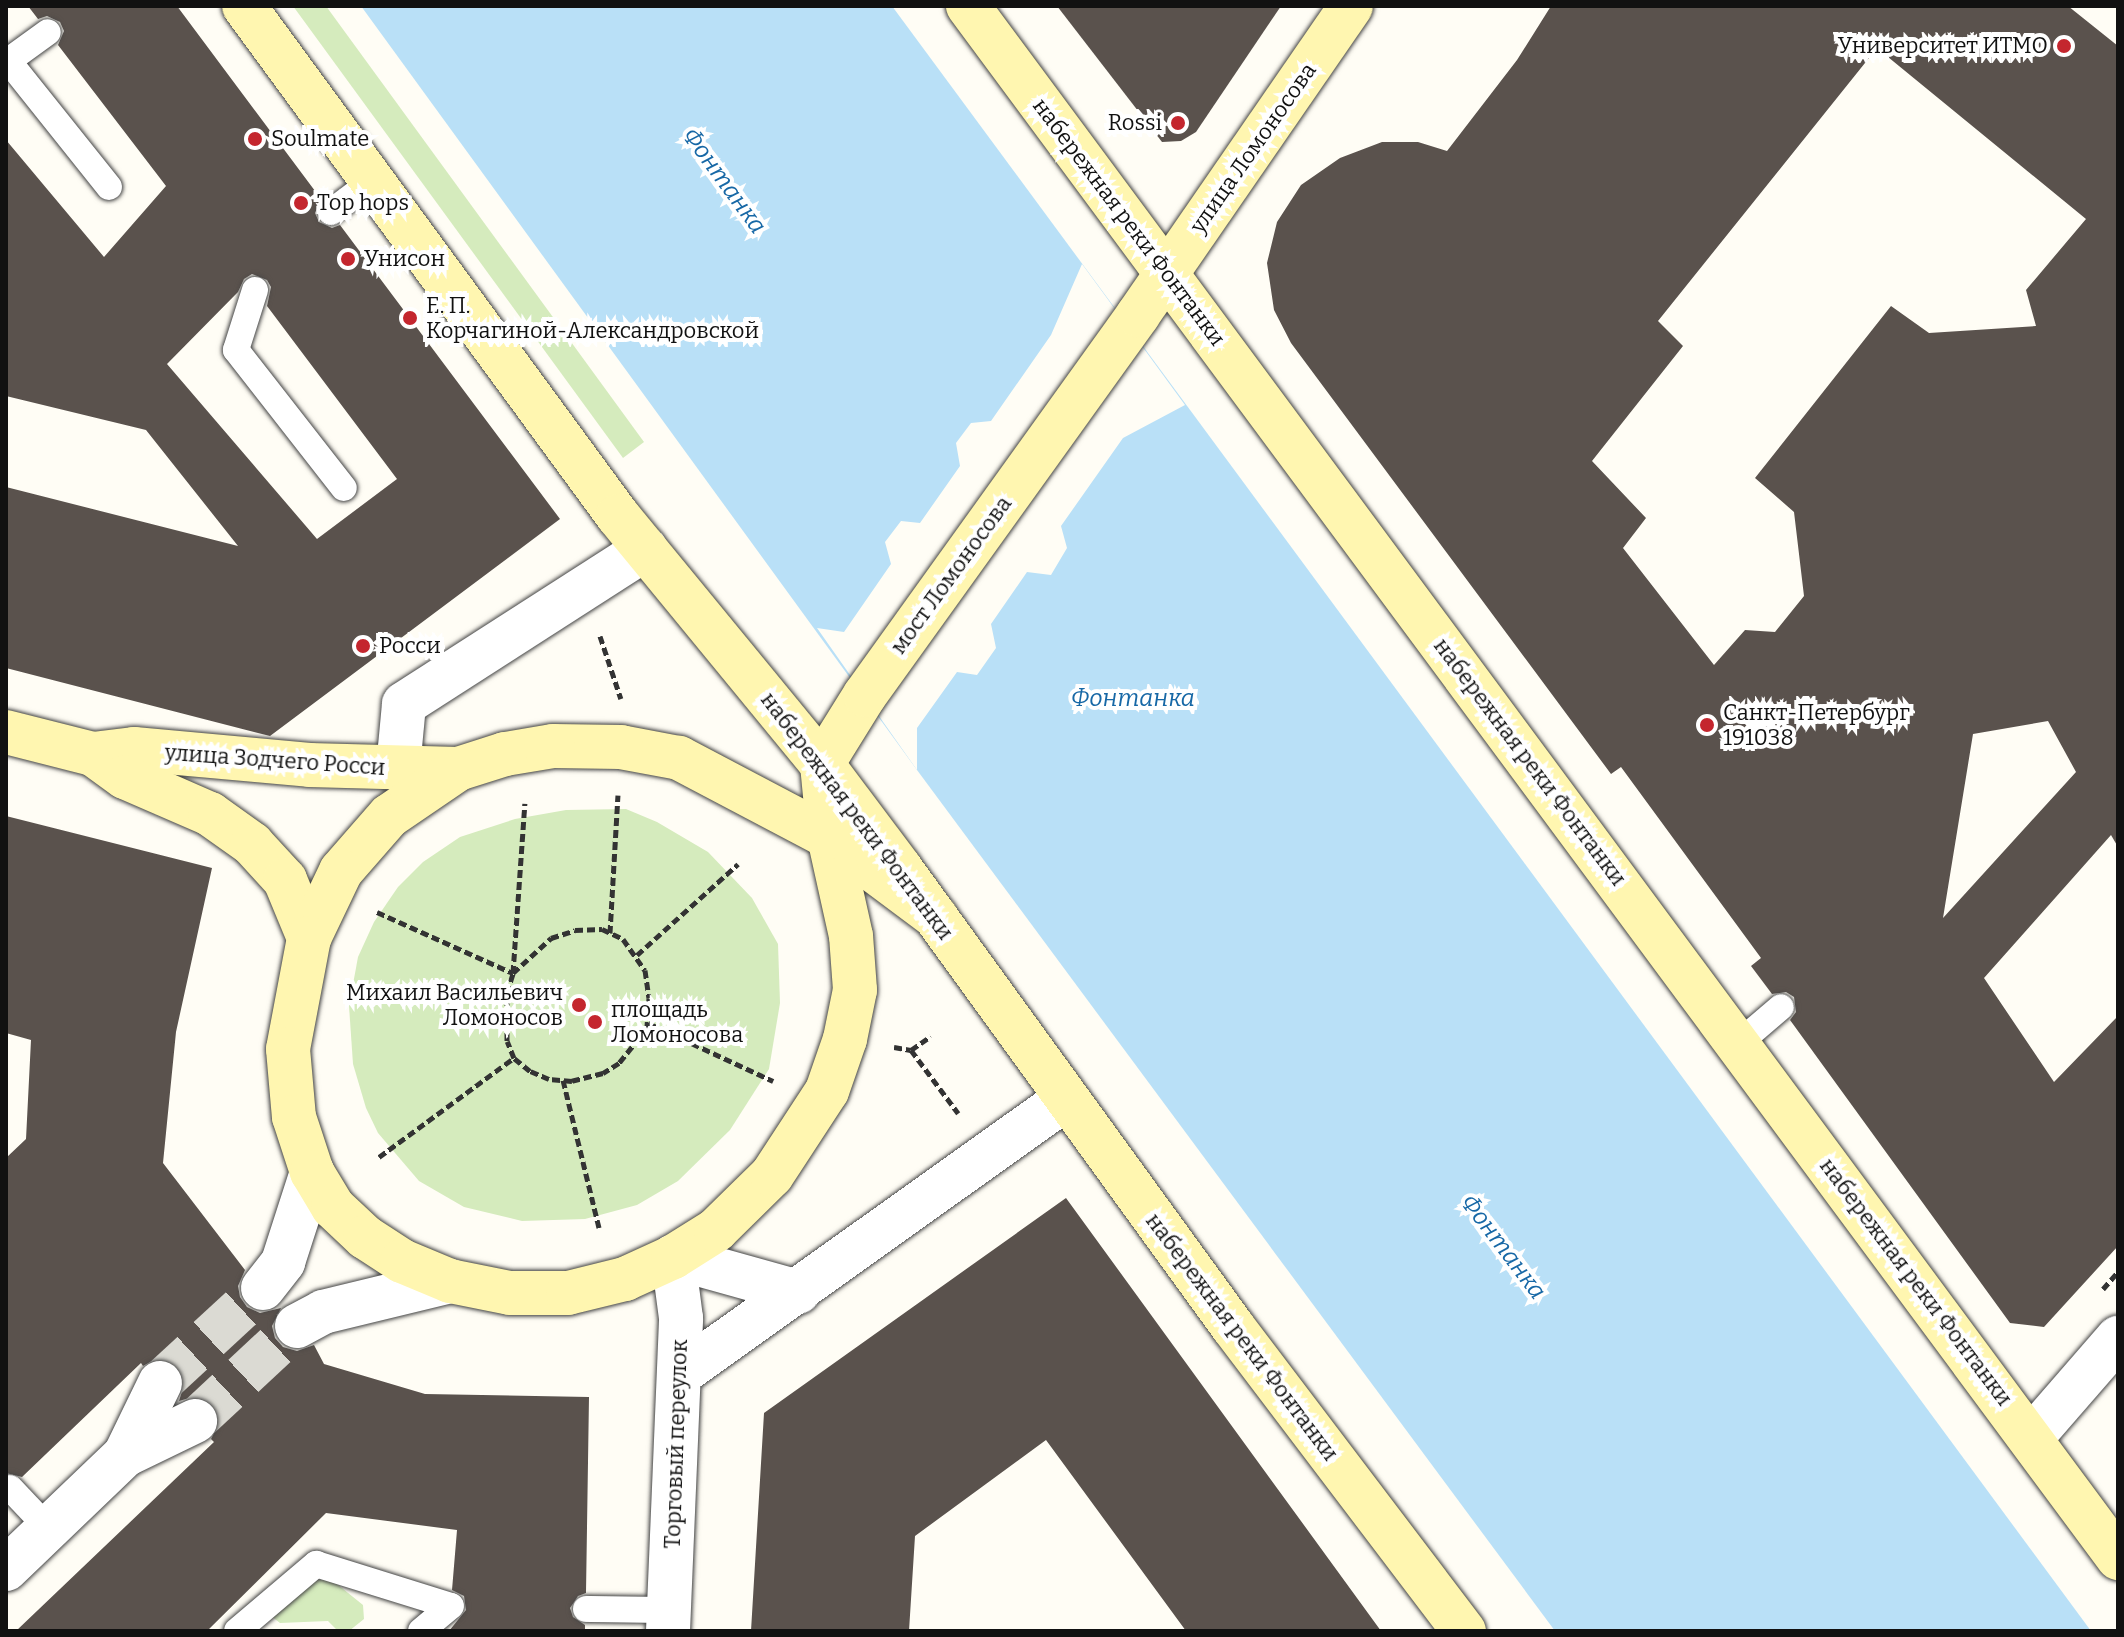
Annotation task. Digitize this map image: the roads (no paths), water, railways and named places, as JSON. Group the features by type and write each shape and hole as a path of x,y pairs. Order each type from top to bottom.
{"main road":[{"name":"набережная реки Фонтанки","path":"244,6 645,549 822,764 1066,1099 1464,1631"},
{"name":"набережная реки Фонтанки","path":"968,6 2118,1558"},
{"name":"улица Ломоносова","path":"1128,329 1351,6"},
{"name":"мост Ломоносова","path":"822,764 865,695 1128,329"},
{"name":"улица Зодчего Росси","path":"6,732 93,754 134,749 309,765 458,769"},
{"path":"822,764 829,837 851,936 855,990 845,1039 827,1091 772,1175 716,1230 673,1257 625,1279 568,1293 510,1293 450,1281 402,1261 365,1237 333,1207 312,1172 294,1117 288,1049 309,938 341,871 379,827 389,816 458,769 505,754 553,746 621,747 679,758 829,837 936,917"},
{"name":"улица Зодчего Росси","path":"93,754 125,777 210,814 252,844 285,880 309,938"}],"street":[{"path":"398,768 404,704 645,549"},
{"path":"680,1374 1066,1099"},
{"path":"263,1288 283,1262 312,1172"},
{"path":"673,1257 798,1292"},
{"name":"Торговый переулок","path":"668,1620 681,1318 673,1257"},
{"path":"297,1326 323,1312 450,1281"},
{"path":"2031,1438 2118,1338"},
{"path":"125,1455 160,1383"},
{"path":"6,1569 125,1455 195,1421"}],"lane":[{"path":"48,32 7,59 109,187"},
{"path":"331,212 371,182"},
{"path":"255,290 236,350 344,488"},
{"path":"1739,1043 1781,1007"},
{"path":"10,1488 48,1528"},
{"path":"237,1631 316,1564 451,1606 421,1631"},
{"path":"586,1609 668,1620"}],"water":[{"name":"Фонтанка","path":"361,6 892,6 2091,1631 1555,1631 917,770"}],"tunnel":[{"path":"160,1383 263,1288"},
{"path":"195,1421 297,1326"}],"place":[{"name":"Университет ИТМО","path":"2064,46"},
{"name":"Rossi","path":"1178,123"},
{"name":"Soulmate","path":"255,139"},
{"name":"Top hops","path":"301,203"},
{"name":"Унисон","path":"348,259"},
{"name":"Е. П. Корчагиной-Александровской","path":"410,318"},
{"name":"Росси","path":"363,646"},
{"name":"Санкт-Петербург 191038","path":"1707,725"},
{"name":"Михаил Васильевич Ломоносов","path":"579,1005"},
{"name":"площадь Ломоносова","path":"595,1022"}]}
